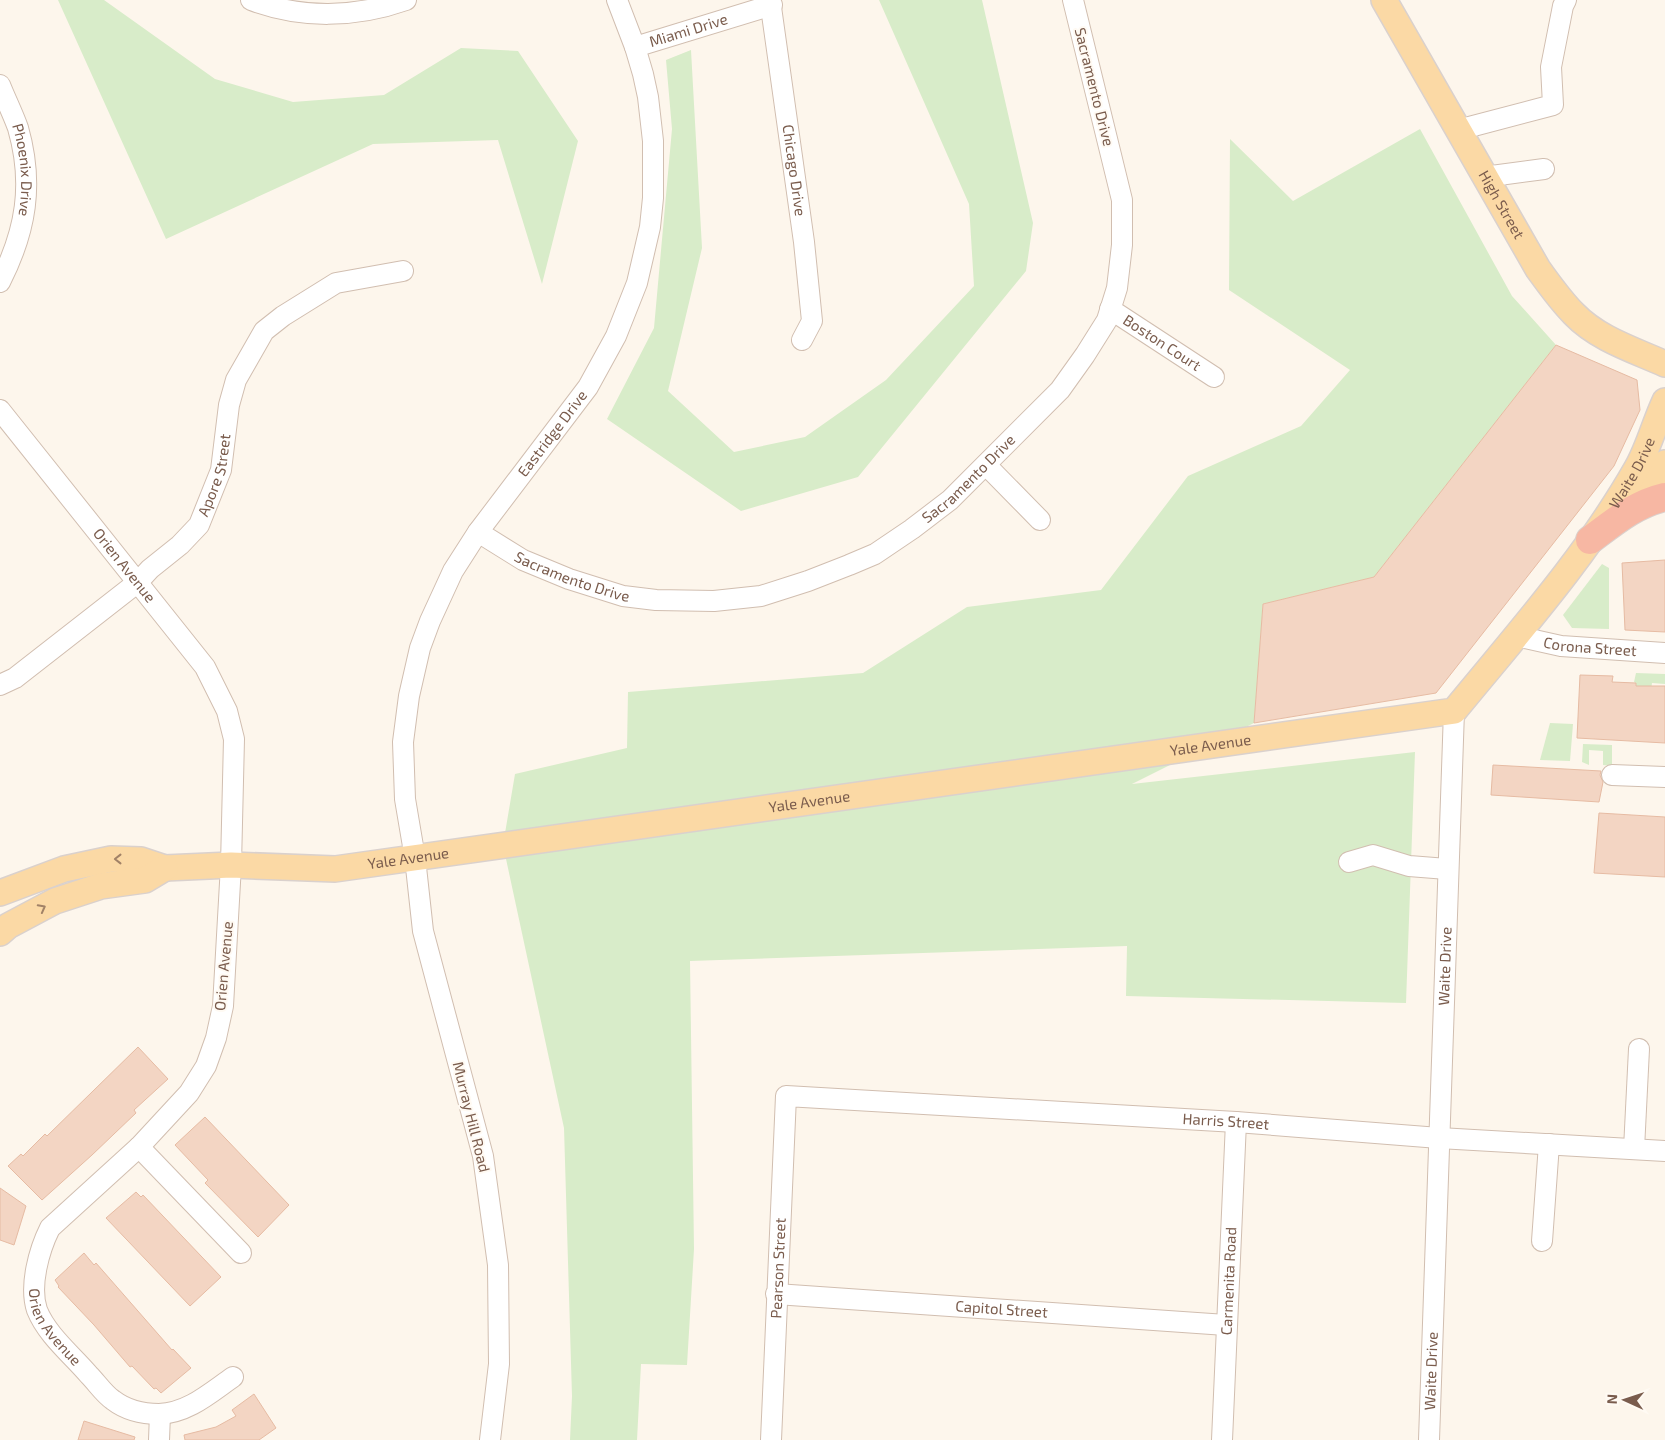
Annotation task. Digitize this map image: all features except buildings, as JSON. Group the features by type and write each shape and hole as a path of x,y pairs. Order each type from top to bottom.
{"highway":[{"path":"1590,540 1624,514 1650,501 1665,497"}],"main road":[{"name":"High Street","path":"1384,0 1538,269 1575,316 1600,334 1622,346 1665,364"},
{"name":"Waite Drive","path":"1454,711 1516,636 1590,540 1638,466 1665,401"},
{"name":"Waite Drive","path":"1590,540 1640,495 1665,463"},
{"name":"Yale Avenue","path":"0,893 64,869 111,859 141,860 165,868 232,865 335,869 1454,711"},
{"name":"Yale Avenue","path":"0,933 8,926 55,901 101,886 145,880 165,868"}],"street":[{"path":"251,0 269,7 312,14 336,14 377,9 406,0"},
{"name":"Eastridge Drive","path":"415,858 405,799 403,742 409,696 420,648 430,620 453,571 478,532 588,387 616,336 637,283 650,227 654,170 653,141 648,97 635,47 617,0"},
{"name":"Sacramento Drive","path":"478,532 523,560 569,579 623,596 656,600 714,601 761,596 808,581 875,554 950,500 1060,390 1107,320 1117,288 1122,237 1122,200 1073,0"},
{"path":"1458,130 1552,104 1551,67 1563,6 1566,0"},
{"name":"Miami Drive","path":"635,47 771,2"},
{"name":"Chicago Drive","path":"771,2 812,321 802,340"},
{"name":"Phoenix Drive","path":"0,86 17,126 23,152 26,186 23,222 13,257 0,282"},
{"path":"1484,177 1544,169"},
{"name":"Apore Street","path":"0,685 15,678 138,582 150,569 180,545 198,525 221,470 229,405 236,380 264,331 282,316 336,283 403,272"},
{"name":"Boston Court","path":"1110,309 1214,377"},
{"name":"Orien Avenue","path":"0,410 205,667 228,711 234,739 232,865 223,1006 216,1038 206,1066 189,1093 139,1148 50,1228 38,1261 35,1294 37,1309 48,1329 111,1399 134,1411 160,1414 177,1411 193,1405 233,1377"},
{"path":"986,465 1040,520"},
{"name":"Corona Street","path":"1516,636 1561,646 1665,653"},
{"name":"Waite Drive","path":"1429,1440 1454,711"},
{"path":"1612,775 1665,777"},
{"path":"1348,862 1374,855 1409,866 1448,869"},
{"name":"Murray Hill Road","path":"415,858 423,931 483,1156 498,1265 499,1364 490,1440"},
{"path":"1634,1149 1639,1049"},
{"name":"Harris Street","path":"786,1096 1236,1122 1439,1138 1665,1151"},
{"name":"Pearson Street","path":"771,1440 786,1096"},
{"name":"Carmenita Road","path":"1222,1440 1236,1122"},
{"path":"1542,1241 1549,1144"},
{"path":"139,1148 241,1253"},
{"name":"Capitol Street","path":"776,1294 1226,1325"},
{"path":"160,1414 160,1440"}],"green space":[{"path":"58,0 104,0 215,79 293,102 384,95 461,48 518,51 578,141 542,284 498,140 373,144 166,239"},
{"path":"879,0 982,0 1033,223 1026,271 858,477 741,511 607,419 654,328 672,129 666,60 691,50 702,248 668,391 734,452 805,437 886,380 974,286 969,204"},
{"path":"1420,129 1512,296 1556,345 1374,577 1263,604 1254,723 1132,784 1415,752 1406,1003 1126,996 1127,946 690,961 694,1249 687,1365 641,1364 637,1440 570,1440 572,1396 564,1128 503,845 515,774 627,748 628,692 863,673 967,607 1101,590 1188,476 1301,426 1350,370 1229,290 1230,139 1293,201"},
{"path":"1602,564 1609,568 1609,629 1572,628 1563,615"},
{"path":"1636,673 1665,674 1665,684 1652,683 1646,732 1637,710 1636,683 1634,682"},
{"path":"1550,723 1573,724 1570,761 1540,760"},
{"path":"1583,744 1612,745 1612,766 1603,765 1603,751 1589,750 1589,765 1582,762"}]}
